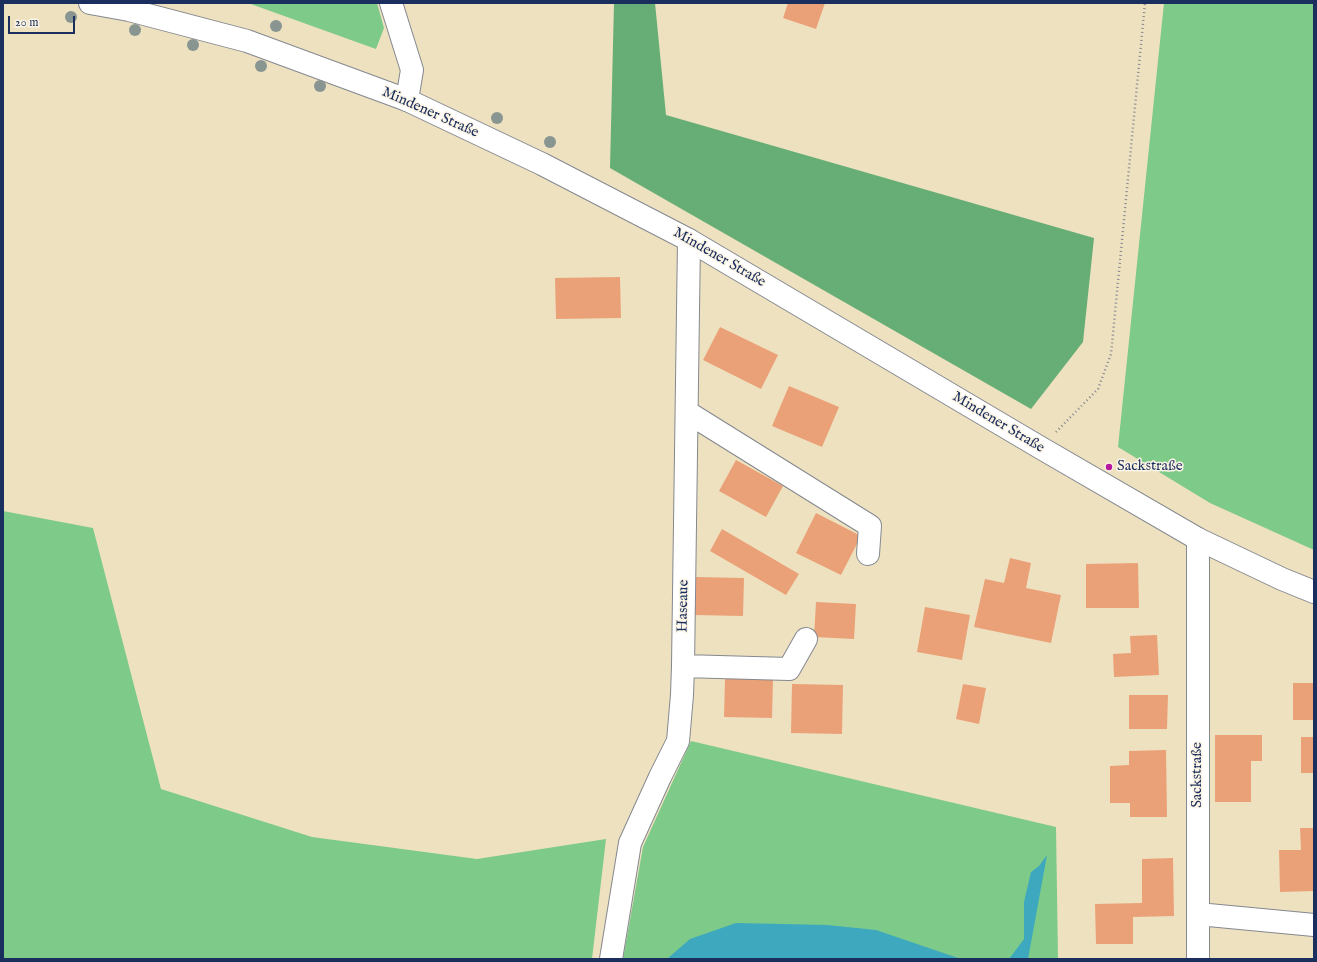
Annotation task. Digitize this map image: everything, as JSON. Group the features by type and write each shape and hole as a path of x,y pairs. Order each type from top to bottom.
{"street":[{"name":"Mindener Straße","path":"90,3 129,10 247,41 407,100 542,164 689,240 1198,539 1282,579 1314,592"},
{"path":"391,3 412,70 407,100"},
{"name":"Haseaue","path":"611,959 630,843 660,776 678,741 683,666 689,240"},
{"path":"687,412 870,526 868,554"},
{"name":"Sackstraße","path":"1198,539 1198,959"},
{"path":"683,666 789,669 806,639"},
{"path":"1198,914 1314,925"}],"path":[{"path":"1041,448 1098,390 1111,354 1145,3"}],"green space":[{"path":"248,3 377,3 384,28 376,49"},
{"path":"614,3 655,3 666,115 1094,238 1083,342 1031,409 610,168"},
{"path":"1164,3 1314,3 1314,550 1210,503 1118,447"},
{"path":"3,511 93,528 161,789 312,837 477,859 606,839 592,959 3,959"},
{"path":"691,741 1056,827 1058,959 623,959 643,847"}],"water":[{"path":"1047,855 1028,959 1009,959 1024,939 1024,902 1031,872 1039,866"},
{"path":"736,923 827,925 876,930 961,959 667,959 690,939"}],"building":[{"path":"788,3 825,3 816,29 783,18"},
{"path":"620,277 621,318 556,319 555,278"},
{"path":"720,327 778,355 761,389 703,360"},
{"path":"789,386 839,407 822,447 772,426"},
{"path":"736,460 783,486 766,517 719,491"},
{"path":"816,513 861,536 841,575 796,553"},
{"path":"722,529 799,574 786,595 710,551"},
{"path":"1010,558 1031,563 1026,588 1061,595 1051,643 974,627 985,579 1004,583"},
{"path":"1138,563 1139,608 1086,608 1086,564"},
{"path":"695,577 744,578 743,616 695,615"},
{"path":"816,602 856,604 854,639 814,637"},
{"path":"925,607 970,615 962,660 917,652"},
{"path":"1157,635 1159,675 1114,677 1113,654 1131,653 1130,636"},
{"path":"725,679 773,679 772,718 724,717"},
{"path":"1293,683 1314,683 1314,720 1293,720"},
{"path":"792,684 843,685 842,734 791,733"},
{"path":"963,684 986,688 979,724 956,719"},
{"path":"1129,695 1168,695 1167,729 1129,729"},
{"path":"1215,735 1262,735 1262,761 1251,761 1251,802 1215,802"},
{"path":"1301,737 1314,737 1314,773 1301,773"},
{"path":"1166,750 1167,817 1130,817 1130,803 1110,803 1110,766 1129,765 1129,751"},
{"path":"1300,828 1314,828 1314,891 1280,892 1279,850 1301,850"},
{"path":"1173,858 1174,916 1133,917 1133,944 1096,944 1095,904 1142,903 1142,859"}],"place":[{"name":"Sackstraße","path":"1109,467"}]}
